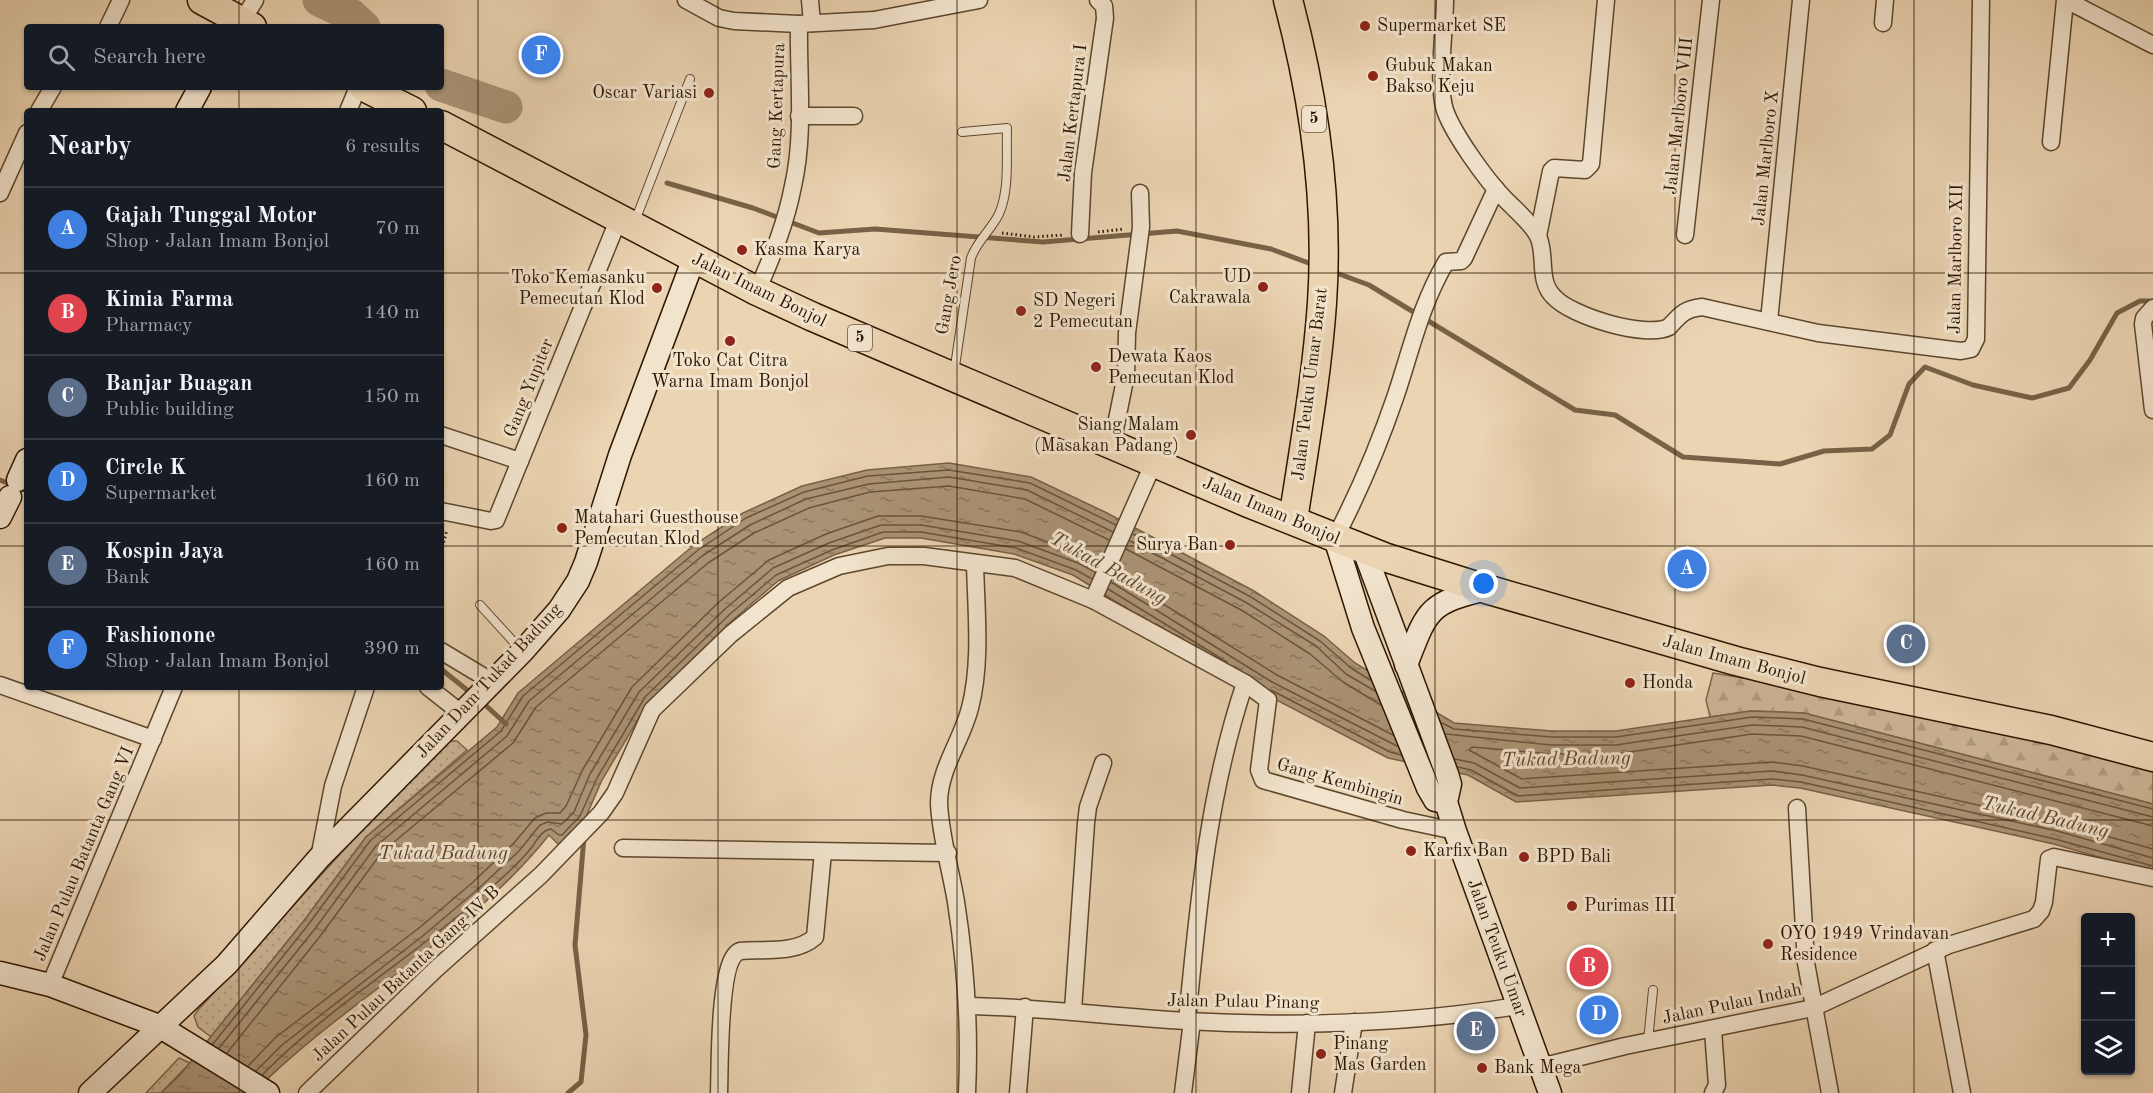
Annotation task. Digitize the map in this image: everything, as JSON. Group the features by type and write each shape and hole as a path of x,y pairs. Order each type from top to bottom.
{"highway":[{"path":"202,0 244,19"},
{"name":"Jalan Teuku Umar Barat","path":"1288,0 1315,126 1323,240 1322,301 1293,520"},
{"path":"370,90 406,108"},
{"name":"Jalan Imam Bonjol","path":"444,127 757,291 866,341 1364,550 1642,635 1820,682 2051,730 2153,757"}],"street":[{"path":"110,24 122,0"},
{"path":"686,0 719,18 760,24 874,20 979,0"},
{"path":"719,0 719,18"},
{"path":"805,24 810,0"},
{"name":"Jalan Kertapura I","path":"1080,234 1083,173 1105,18 1104,6 1098,0"},
{"path":"1445,0 1442,77 1445,112 1496,189 1538,236"},
{"path":"1606,0 1591,164 1585,170 1554,168 1551,171 1538,236 1547,286 1554,298 1565,306 1610,323 1659,330 1669,327 1675,317 1688,309 1718,310 1769,321"},
{"name":"Jalan Marlboro VIII","path":"1685,235 1711,0"},
{"name":"Jalan Marlboro X","path":"1769,321 1801,0"},
{"path":"1883,24 1885,0"},
{"name":"Jalan Marlboro XII","path":"1769,321 1818,333 1924,348 1961,351 1974,346 1981,0"},
{"path":"2051,142 2066,0 2088,5 2153,45"},
{"name":"Gang Kertapura","path":"757,291 782,230 797,160 805,24"},
{"path":"41,108 51,90"},
{"path":"190,108 198,90"},
{"path":"349,108 357,90"},
{"path":"799,116 854,116"},
{"path":"0,193 5,165 24,137"},
{"path":"1446,802 1435,800 1428,788 1357,611 1335,538 1363,484 1375,453 1418,320 1446,262 1461,261 1464,258 1496,189"},
{"path":"1112,444 1124,392 1127,333 1140,238 1140,193"},
{"name":"Gang Yupiter","path":"446,512 496,520 626,222"},
{"name":"Jalan Dam Tukad Badung","path":"90,1093 247,943 319,858 522,652 559,610 578,581 652,365 694,258"},
{"path":"2150,311 2143,324 2153,410"},
{"path":"444,436 520,461"},
{"path":"1094,598 1154,462"},
{"name":"Jalan Teuku Umar","path":"1364,550 1447,774 1449,784 1446,802 1455,831 1550,1093"},
{"name":"Gang Kembingin","path":"601,813 615,793 652,710 731,634 788,588 839,566 888,556 924,556 1015,568 1094,598 1245,683 1269,700 1259,770 1263,780 1455,831"},
{"path":"967,1093 968,1006 941,816 940,793 974,692 977,618 975,563"},
{"path":"1407,668 1430,611 1450,599 1486,589"},
{"path":"444,653 489,683"},
{"path":"1183,1093 1208,832 1230,730 1245,683"},
{"path":"0,685 153,739"},
{"name":"Jalan Pulau Batanta Gang VI","path":"50,985 173,690"},
{"path":"319,858 333,786 365,690"},
{"path":"434,690 466,707"},
{"path":"1073,1010 1086,823 1088,807 1103,763"},
{"path":"1797,808 1806,963 1830,1093"},
{"name":"Jalan Pulau Batanta Gang IV B","path":"307,1093 436,969 541,875 581,831 601,813"},
{"path":"623,848 948,853"},
{"path":"719,1093 723,1008 729,961 734,953 740,951 795,948 807,944 815,937 823,852"},
{"name":"Jalan Pulau Indah","path":"1540,1068 1648,1041 1813,1008 1935,950 2038,916 2044,902 2049,859 2054,856 2153,878"},
{"path":"1935,950 1962,1093"},
{"path":"0,973 50,985 159,1026 267,1093"},
{"name":"Jalan Pulau Pinang","path":"968,1006 1073,1010 1189,1021 1354,1023 1438,1017 1517,1006"},
{"path":"1018,1093 1025,1007"},
{"path":"1300,1093 1307,1023"},
{"path":"1343,1093 1354,1023"},
{"path":"1713,1029 1717,1085 1713,1093"}],"lane":[{"path":"626,222 643,198 690,79"},
{"name":"Gang Jero","path":"954,376 969,271 975,249 998,217 1005,193 1006,128 962,132"},
{"path":"480,605 522,652"},
{"path":"1648,1041 1653,990"}],"path":[{"path":"444,528 446,512"}],"green space":[{"path":"1713,673 1838,694 2153,766 2153,804 1804,713 1751,711 1710,717 1706,700"},
{"path":"450,741 457,741 467,750 366,837 303,922 211,1037 198,1027 194,1016 198,1010 353,840"},
{"path":"179,1058 190,1063 161,1093 146,1093"}],"water":[{"name":"Tukad Badung","path":"949,463 1031,477 1105,512 1254,591 1324,636 1355,663 1454,723 1552,731 1616,731 1751,711 1804,713 2153,804 2153,873 2054,844 1800,788 1772,785 1516,802 1468,775 1388,758 1265,694 1073,575 1014,554 921,538 885,538 834,555 778,581 734,619 649,701 602,780 585,819 560,846 549,835 517,872 481,906 289,1059 253,1093 161,1093 180,1075 303,922 366,837 497,727 518,693 694,545 743,513 802,486 867,470"}],"waterway":[{"path":"319,0 351,15 361,24"},
{"path":"444,86 506,107"},
{"path":"667,183 753,208 819,233 875,229 1043,242 1177,231 1271,249 1314,265"},
{"path":"1331,271 1369,285 1575,410 1615,415 1683,457 1780,464 1824,451 1872,449 1890,435 1909,384 1925,367 1973,385 2032,398 2069,388 2090,360 2117,313 2140,301 2153,301"},
{"path":"0,480 24,490"},
{"path":"444,671 472,694"},
{"path":"482,702 506,724"},
{"path":"568,1093 581,1082 586,1035 575,945 584,837"}],"place":[{"name":"Supermarket SE","path":"1365,26"},
{"name":"Fashionone","path":"541,55"},
{"name":"Gubuk Makan Bakso Keju","path":"1373,76"},
{"name":"Oscar Variasi","path":"709,93"},
{"name":"Kasma Karya","path":"742,250"},
{"name":"UD Cakrawala","path":"1263,287"},
{"name":"Toko Kemasanku Pemecutan Klod","path":"657,288"},
{"name":"SD Negeri 2 Pemecutan","path":"1021,311"},
{"name":"Toko Cat Citra Warna Imam Bonjol","path":"730,341"},
{"name":"Dewata Kaos Pemecutan Klod","path":"1096,367"},
{"name":"Siang Malam (Masakan Padang)","path":"1191,435"},
{"name":"Matahari Guesthouse Pemecutan Klod","path":"562,528"},
{"name":"Surya Ban","path":"1230,545"},
{"name":"Gajah Tunggal Motor","path":"1687,569"},
{"name":"Banjar Buagan","path":"1906,644"},
{"name":"Honda","path":"1630,683"},
{"name":"Karfix Ban","path":"1411,851"},
{"name":"BPD Bali","path":"1524,857"},
{"name":"Purimas III","path":"1572,906"},
{"name":"OYO 1949 Vrindavan Residence","path":"1768,944"},
{"name":"Kimia Farma","path":"1589,967"},
{"name":"Circle K","path":"1599,1015"},
{"name":"Kospin Jaya","path":"1476,1031"},
{"name":"Pinang Mas Garden","path":"1321,1054"},
{"name":"Bank Mega","path":"1482,1068"}]}
